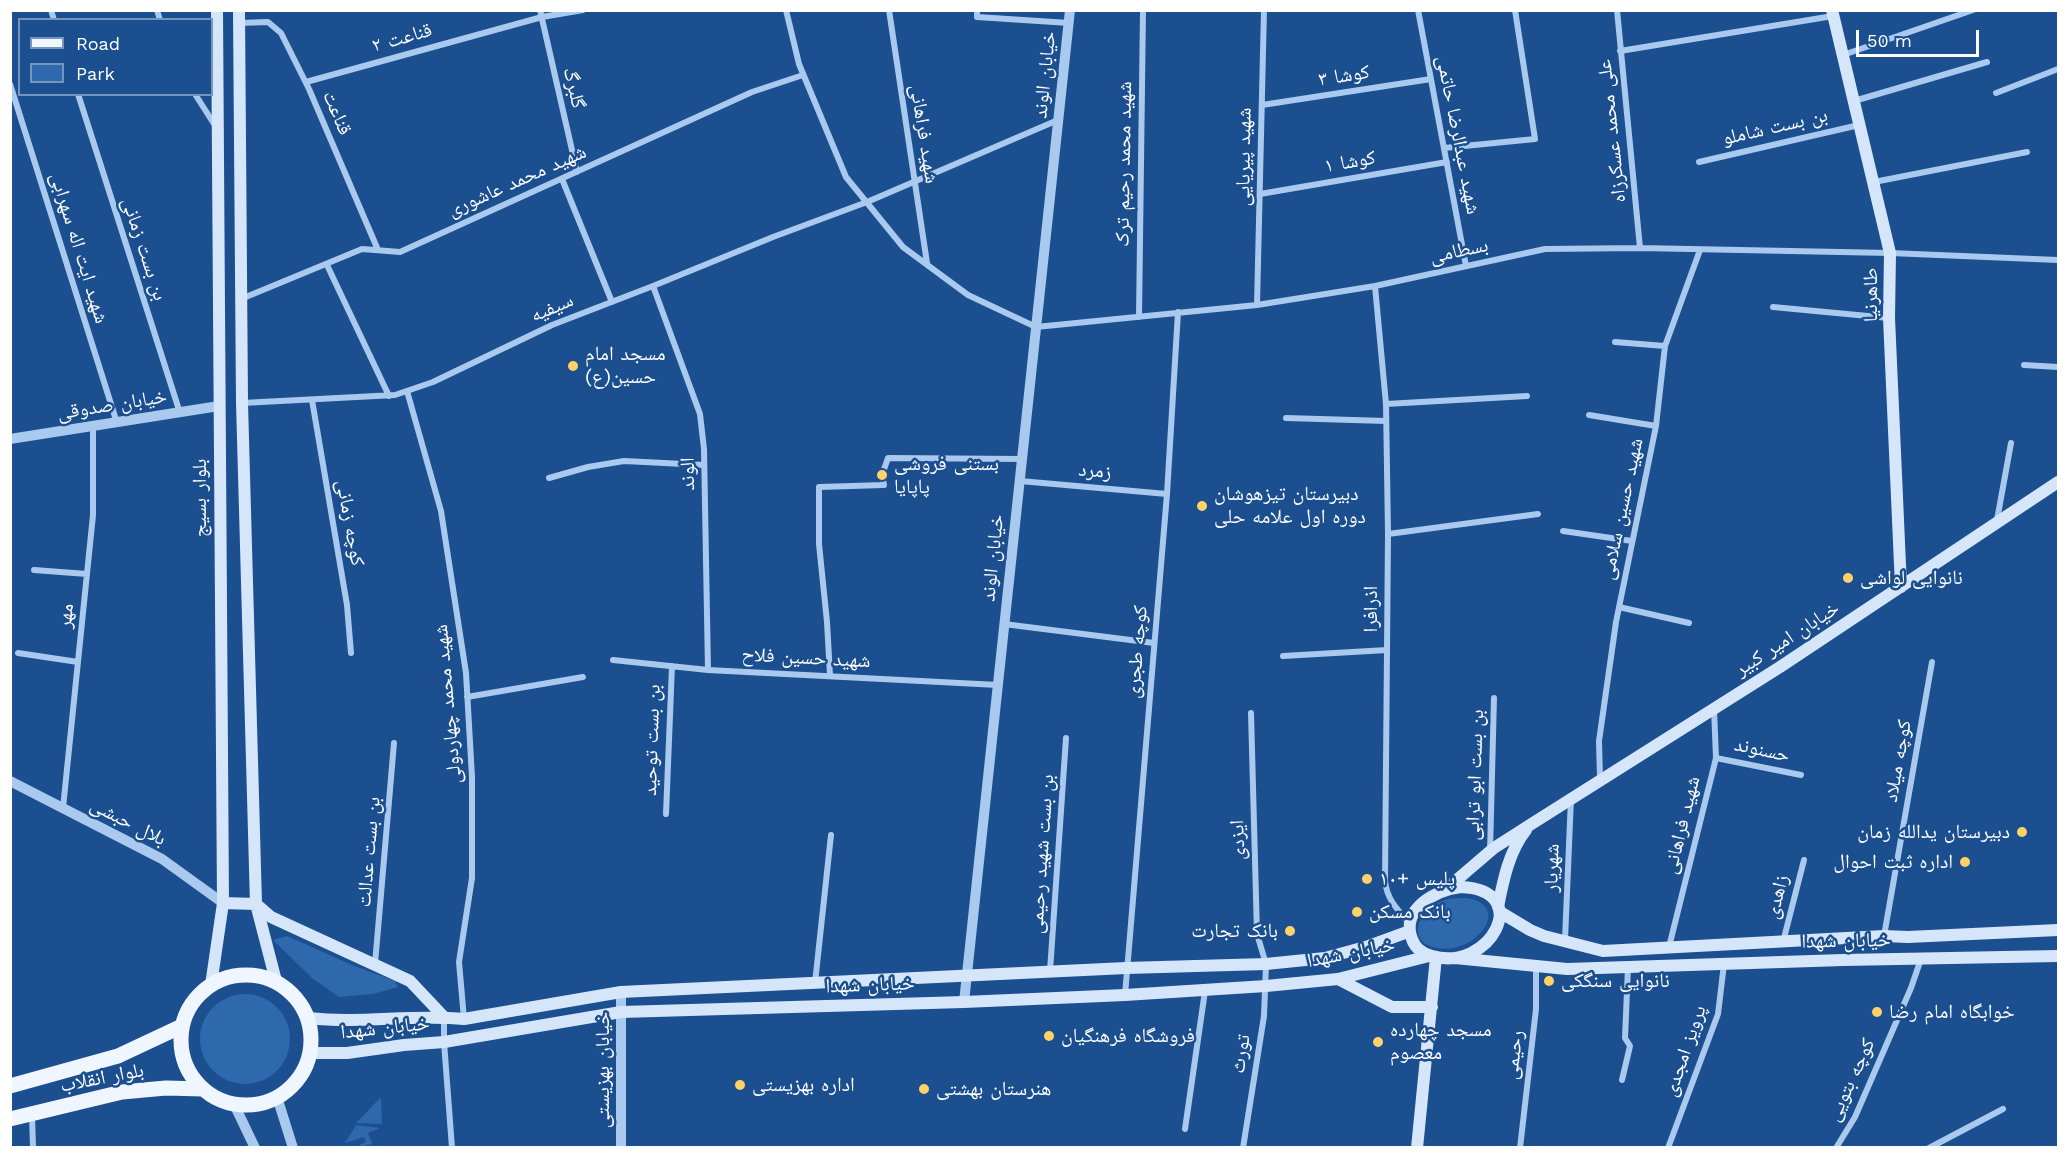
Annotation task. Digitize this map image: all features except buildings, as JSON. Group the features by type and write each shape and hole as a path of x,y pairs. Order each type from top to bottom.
{"main road":[{"name":"بلوار بسیج","path":"211,985 223,903 217,10"},
{"name":"طاهرنیا","path":"1832,13 1890,253 1889,318 1901,587"},
{"path":"239,17 242,403 256,904 276,981"},
{"path":"219,406 242,403"},
{"name":"خیابان امیر کبیر","path":"1445,890 1490,852 1533,823 1600,779 1714,710 2058,482"},
{"path":"1499,909 1491,897 1473,888 1461,887 1445,890 1424,902 1414,914 1410,928 1413,943 1417,948 1433,957 1455,958 1476,951 1490,940 1500,922 1499,909 1508,867 1522,836 1533,823"},
{"path":"223,903 256,904 271,917 410,981 444,1017"},
{"name":"خیابان شهدا","path":"1499,909 1530,930 1603,951 1884,936 1908,937 2058,930"},
{"name":"خیابان شهدا","path":"309,1018 335,1021 444,1017 464,1019 621,993 1050,971 1266,964 1325,958 1369,946 1410,928"},
{"name":"خیابان شهدا","path":"1455,958 1568,969 2058,956"},
{"path":"1417,1148 1432,1007 1433,957"},
{"name":"خیابان شهدا","path":"310,1053 347,1053 444,1042 621,1012 964,1002 1266,986 1338,979 1433,957"},
{"path":"243,974 260,975 276,981 290,990 301,1003 309,1018 312,1035 310,1053 304,1071 293,1086 278,1097 264,1103 249,1106 218,1099 203,1089 192,1076 184,1061 181,1044 182,1026 188,1010 198,996 211,985 226,977 243,974"},
{"path":"1338,979 1392,1007 1432,1007"},
{"name":"بلوار انقلاب","path":"10,1086 118,1056 182,1026"},
{"name":"بلوار انقلاب","path":"10,1119 123,1092 166,1088 203,1089"}],"street":[{"name":"قناعت ۲","path":"306,82 541,14 582,10"},
{"path":"786,10 799,64 846,177 903,247 968,295 1036,327"},
{"name":"شهید فراهانی","path":"889,10 927,263"},
{"path":"977,10 977,17 1069,23"},
{"name":"خیابان الوند","path":"964,1002 1070,10"},
{"name":"شهید محمد رحیم ترک","path":"1139,317 1143,10"},
{"name":"شهید پیریایی","path":"1257,305 1264,10"},
{"name":"شهید عبدالرضا حاتمی","path":"1419,10 1466,267"},
{"path":"1444,148 1535,139 1515,10"},
{"name":"علی محمد عسکرزاه","path":"1617,10 1640,248"},
{"path":"1842,55 1973,10"},
{"path":"1620,51 1832,13"},
{"name":"گلبرگ","path":"541,14 577,172"},
{"name":"قناعت","path":"239,17 268,22 281,33 306,82 378,250"},
{"path":"1854,101 1987,62"},
{"path":"1996,93 2058,69"},
{"name":"شهید محمد عاشوری","path":"241,299 362,249 400,252 752,92 803,75"},
{"name":"کوشا ۳","path":"1262,105 1431,79"},
{"name":"شهید ایت اله سهرابی","path":"10,84 117,423"},
{"name":"بن بست زمانی","path":"79,96 180,413"},
{"path":"196,96 217,128"},
{"name":"سیفیه","path":"242,403 389,396 433,382 552,325 867,202 1058,120"},
{"name":"بن بست شاملو","path":"1699,162 1859,125"},
{"path":"1873,182 2027,152"},
{"name":"کوشا ۱","path":"1260,194 1447,162"},
{"path":"562,179 612,302"},
{"name":"بسطامی","path":"1036,327 1257,305 1375,286 1545,249 1640,248 1890,253 2058,260"},
{"name":"شهید حسین سلامی","path":"1600,779 1599,741 1619,607 1656,426 1665,346 1700,250"},
{"path":"327,265 389,396"},
{"name":"الوند","path":"654,286 700,414 705,465 708,670"},
{"name":"اذرافرا","path":"1375,286 1386,404 1388,534 1385,881 1386,892 1391,902 1410,928"},
{"path":"1773,307 1889,318"},
{"name":"کوچه طجری","path":"1125,995 1167,494 1178,312"},
{"path":"1615,342 1665,346"},
{"path":"2024,365 2058,367"},
{"name":"شهید محمد چهاردولی","path":"406,391 441,511 466,673 472,777 472,878 459,962 464,1019"},
{"path":"1386,404 1527,396"},
{"name":"کوچه زمانی","path":"312,400 347,605 351,653"},
{"name":"خیابان صدوقی","path":"10,439 219,406"},
{"path":"1589,416 1656,426"},
{"path":"1286,418 1386,421"},
{"name":"مهر","path":"63,808 93,515 93,427"},
{"path":"1996,524 2011,443"},
{"path":"830,675 819,544 819,488 884,485 882,474 888,458 1022,459"},
{"path":"549,478 588,467 624,461 705,465"},
{"name":"زمرد","path":"1020,481 1167,494"},
{"path":"1388,534 1538,514"},
{"path":"1563,531 1632,541"},
{"path":"34,570 87,574"},
{"path":"1619,607 1689,623"},
{"path":"1004,624 1154,643"},
{"path":"1283,656 1387,650"},
{"path":"18,653 78,662"},
{"name":"شهید حسین فلاح","path":"613,660 708,670 998,685"},
{"name":"کوچه میلاد","path":"1884,936 1932,662"},
{"name":"بن بست توحید","path":"666,814 672,666"},
{"path":"467,697 583,677"},
{"name":"بن بست ابو ترابی","path":"1490,852 1494,698"},
{"name":"شهید فراهانی","path":"1669,948 1716,758 1714,710"},
{"name":"ایزدی","path":"1251,713 1257,934 1266,964"},
{"name":"بن بست شهید رحیمی","path":"1050,971 1066,738"},
{"name":"بن بست عدالت","path":"375,965 394,742"},
{"name":"حسنوند","path":"1716,758 1801,775"},
{"name":"بلال حبشی","path":"10,781 162,859 223,903"},
{"name":"شهریار","path":"1565,940 1571,798"},
{"path":"815,983 831,835"},
{"name":"زاهدی","path":"1783,942 1804,860"},
{"name":"کوچه بتویی","path":"1836,1148 1855,1117 1911,988 1921,958"},
{"name":"تورث","path":"1243,1148 1264,1016 1266,964"},
{"name":"پرویز امجدی","path":"1668,1148 1718,1014 1724,964"},
{"name":"رحیمی","path":"1520,1148 1536,1009 1536,967"},
{"path":"1622,1080 1630,1046 1625,1038 1628,967"},
{"path":"1185,1129 1205,990"},
{"name":"خیابان بهزیستی","path":"621,993 621,1148"},
{"path":"444,1017 452,1148"},
{"path":"278,1097 292,1148"},
{"path":"234,1104 255,1148"},
{"path":"1929,1148 2003,1109"},
{"path":"32,1114 33,1148"}],"green space":[{"path":"1467,898 1481,903 1488,911 1488,920 1483,930 1474,939 1462,946 1448,949 1433,947 1422,942 1418,930 1419,924 1431,908 1448,899"},
{"path":"287,936 395,981 398,987 373,994 339,997 312,978 273,940"},
{"path":"236,994 254,994 270,1001 283,1014 290,1030 290,1048 283,1064 270,1077 254,1084 236,1084 220,1077 207,1064 200,1048 200,1030 207,1014 220,1001"},
{"path":"381,1097 382,1124 356,1123"},
{"path":"356,1125 380,1128 368,1133 372,1144 360,1147 359,1145 366,1142 364,1137 345,1143"}],"place":[{"name":"مسجد امام حسین(ع)","path":"573,366"},
{"name":"بستنی فروشی پاپایا","path":"882,475"},
{"name":"دبیرستان تیزهوشان دوره اول علامه حلی","path":"1202,506"},
{"name":"نانوایی لواشی","path":"1848,578"},
{"name":"دبیرستان یدالله زمان","path":"2022,832"},
{"name":"اداره ثبت احوال","path":"1965,862"},
{"name":"پلیس +۱۰","path":"1367,879"},
{"name":"بانک مسکن","path":"1357,912"},
{"name":"بانک تجارت","path":"1290,931"},
{"name":"نانوایی سنگکی","path":"1549,981"},
{"name":"خوابگاه امام رضا","path":"1877,1012"},
{"name":"فروشگاه فرهنگیان","path":"1049,1036"},
{"name":"مسجد چهارده معصوم","path":"1378,1042"},
{"name":"اداره بهزیستی","path":"740,1085"},
{"name":"هنرستان بهشتی","path":"924,1089"}]}
